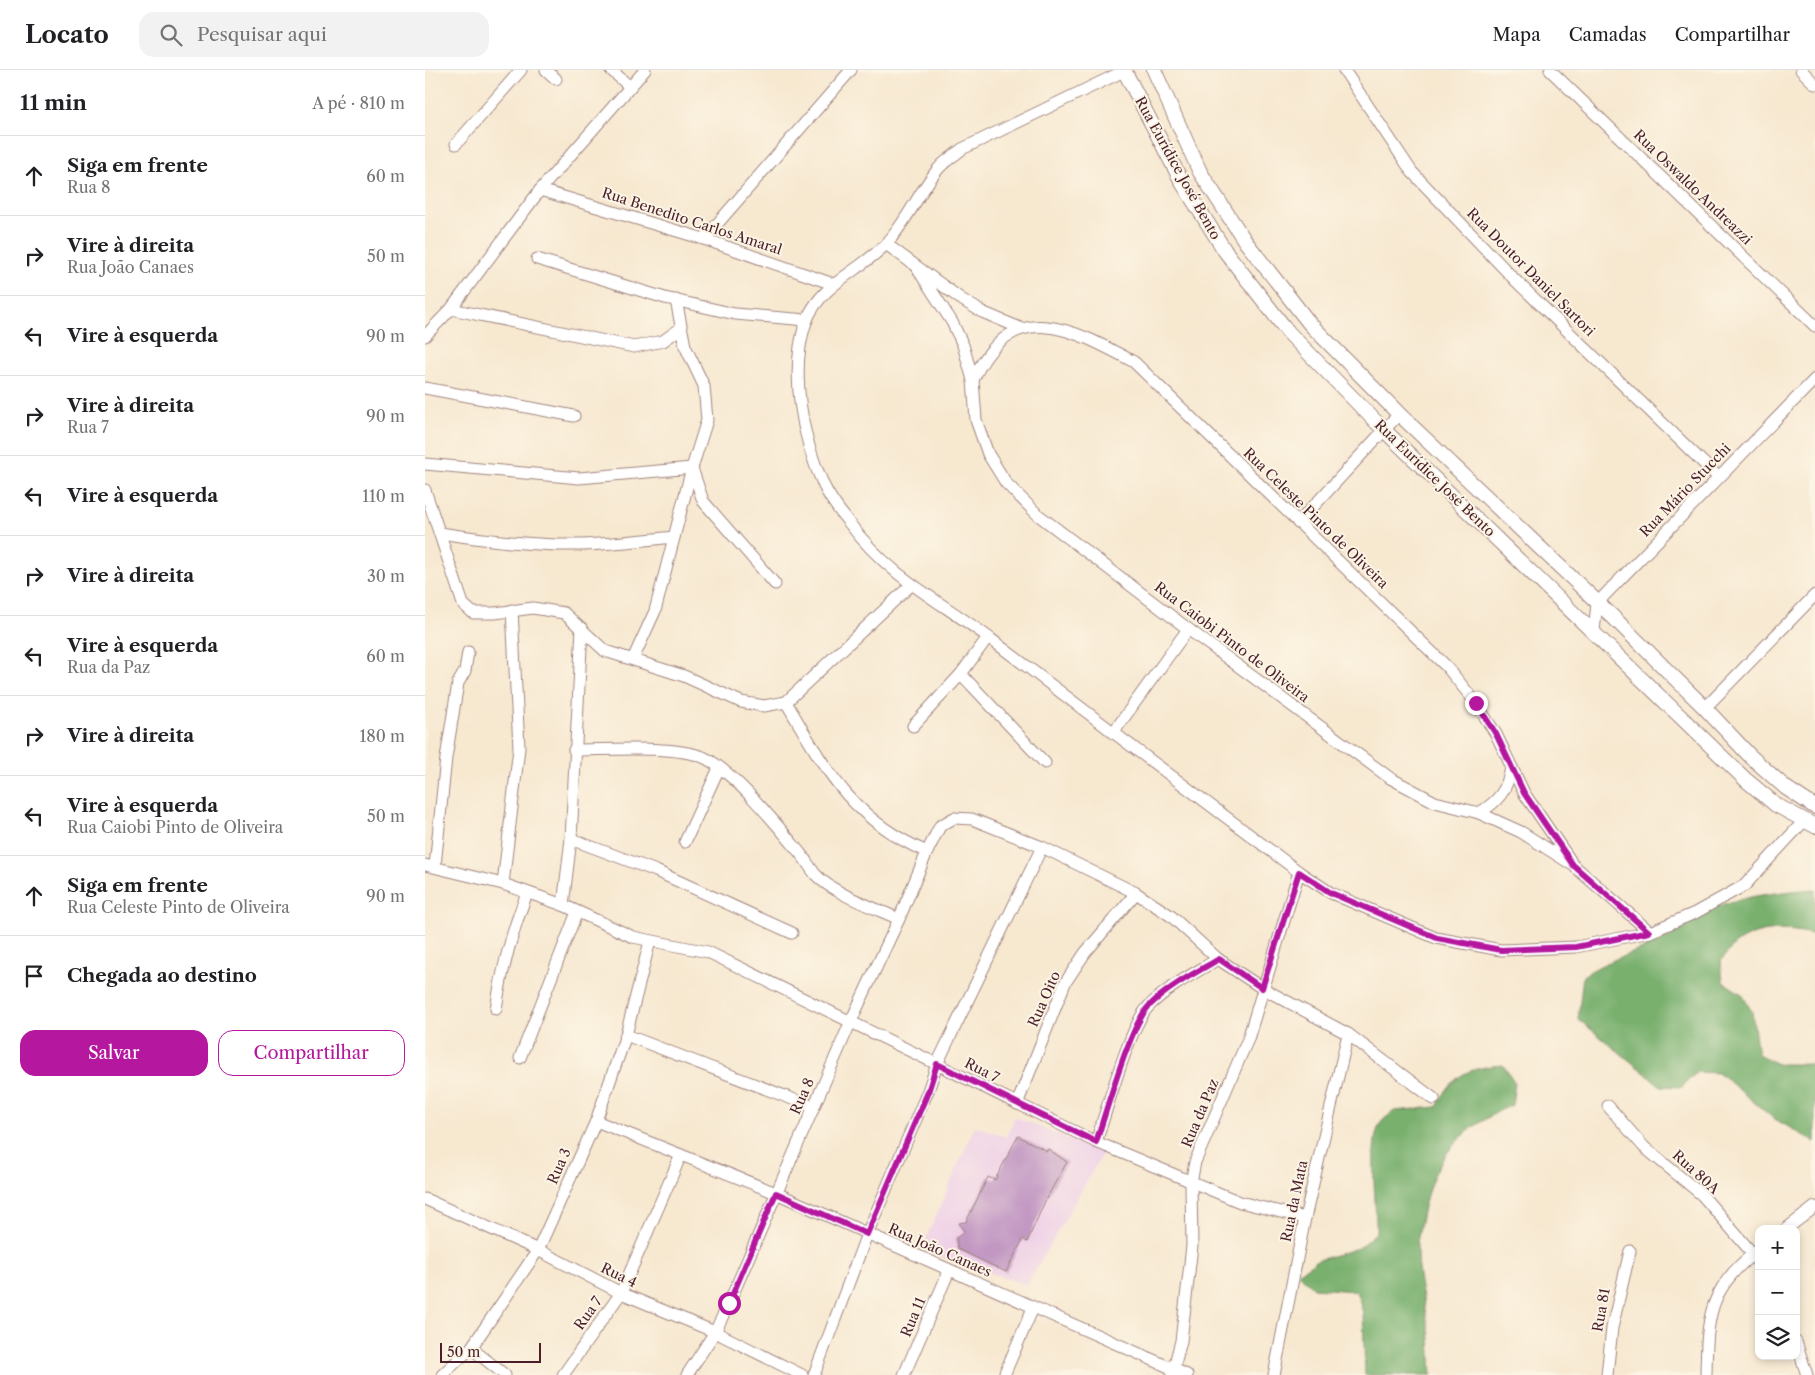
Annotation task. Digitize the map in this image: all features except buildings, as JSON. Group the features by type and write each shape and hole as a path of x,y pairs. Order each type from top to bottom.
{"street":[{"path":"456,144 521,70"},
{"path":"546,70 556,79"},
{"path":"611,70 629,86"},
{"path":"425,336 451,310 541,190 629,86 645,70"},
{"path":"704,238 851,70"},
{"path":"1125,70 962,149 940,167 886,244 833,284 815,305 807,320 797,357 799,392 810,450 825,488 851,525 877,556 911,585 988,637 1299,872 1331,893 1437,938 1501,950 1576,947 1649,932 1695,913 1745,885 1809,824"},
{"name":"Rua Eurídice José Bento","path":"1125,70 1183,184 1225,251 1289,332 1385,431 1746,780 1776,805 1809,824"},
{"name":"Rua Eurídice José Bento","path":"1154,70 1200,172 1245,241 1310,324 1399,414 1705,708 1750,756 1786,788 1815,807"},
{"name":"Rua Doutor Daniel Sartori","path":"1344,70 1412,172 1515,280 1718,477"},
{"name":"Rua Oswaldo Andreazzi","path":"1550,70 1815,326"},
{"path":"1801,70 1815,84"},
{"name":"Rua Benedito Carlos Amaral","path":"541,190 704,238 833,284"},
{"name":"Rua Caiobi Pinto de Oliveira","path":"886,244 917,268 982,312 1020,328"},
{"path":"537,259 675,300 735,314 807,320"},
{"name":"Rua Caiobi Pinto de Oliveira","path":"917,268 952,322 963,345 973,380 976,420 988,454 1006,483 1037,514 1188,629 1390,778 1435,802 1479,813 1521,832 1573,865 1649,932"},
{"path":"633,659 655,611 692,468 707,420 704,386 685,346 675,300"},
{"path":"451,310 634,346 663,341 681,328"},
{"name":"Rua Celeste Pinto de Oliveira","path":"1020,328 1058,327 1087,337 1133,362 1447,667 1476,703 1496,734 1511,768 1532,806 1573,865"},
{"path":"973,380 983,360 992,349 1020,328"},
{"name":"Rua Mário Stucchi","path":"1597,603 1815,379"},
{"path":"425,388 574,416"},
{"path":"1298,523 1399,414"},
{"path":"425,464 579,478 692,468"},
{"path":"692,468 703,501 775,584"},
{"path":"425,490 463,604 473,613 495,613 533,608 564,613 605,651 684,676 741,702 764,706 786,702 911,585"},
{"path":"440,533 483,540 583,545 674,538"},
{"path":"1705,708 1815,595"},
{"path":"1594,631 1597,603"},
{"path":"503,884 519,748 512,610"},
{"path":"563,905 571,839 574,750 582,628"},
{"path":"1113,733 1188,629"},
{"path":"913,726 961,674 988,637"},
{"path":"430,866 458,684 465,671 468,652"},
{"path":"961,674 1045,763"},
{"path":"786,702 828,773 869,818 901,840 927,852"},
{"path":"574,750 635,750 688,753 704,758 719,768 758,805 800,853 816,876 841,892 899,919"},
{"path":"685,842 719,768"},
{"path":"1479,813 1495,803 1503,794 1511,768"},
{"name":"Rua 8","path":"687,1375 715,1332 851,1021 940,826 954,818 972,819 1042,847"},
{"path":"571,839 656,871 792,934"},
{"path":"814,1375 867,1234 928,1092 937,1064 1042,847 1136,893 1171,916 1219,959 1262,988 1348,1034 1433,1099"},
{"name":"Rua 7","path":"430,866 503,884 563,905 633,937 708,952 1096,1142 1240,1202 1305,1218"},
{"name":"Rua da Paz","path":"1173,1372 1181,1341 1192,1246 1191,1183 1195,1162 1248,1039 1262,988 1299,872"},
{"path":"496,1009 502,971 510,940 527,893"},
{"name":"Rua Oito","path":"1017,1104 1065,983 1085,953 1136,893"},
{"path":"520,1058 577,912"},
{"name":"Rua 3","path":"442,1375 471,1348 538,1250 596,1120 626,1035 650,941"},
{"path":"1096,1142 1135,1028 1147,1008 1168,989 1219,959"},
{"name":"Rua da Mata","path":"1275,1375 1305,1218 1348,1034"},
{"path":"626,1035 813,1107"},
{"name":"Rua 80A","path":"1608,1106 1644,1147 1702,1195 1755,1254"},
{"name":"Rua João Canaes","path":"596,1120 776,1193 1173,1372 1187,1375"},
{"name":"Rua 7","path":"563,1375 621,1293 681,1155"},
{"name":"Rua 4","path":"425,1199 538,1250 621,1293 715,1332 802,1375"},
{"path":"1791,1225 1815,1207"},
{"name":"Rua 81","path":"1607,1375 1612,1328 1630,1251"},
{"path":"1707,1375 1708,1324 1713,1306 1730,1276 1755,1257"},
{"name":"Rua 11","path":"904,1375 949,1271"},
{"path":"1004,1375 1033,1308"},
{"path":"471,1348 505,1375"},
{"path":"1800,1354 1807,1375"}],"shaded area":[{"path":"1015,1117 1103,1153 1027,1285 921,1250 975,1126 1006,1137"}],"green space":[{"path":"1815,889 1815,935 1785,930 1755,934 1735,945 1721,961 1723,982 1742,994 1752,1012 1758,1054 1777,1064 1815,1064 1815,1142 1773,1118 1719,1073 1697,1072 1682,1087 1661,1086 1578,1019 1583,976 1592,970 1664,940 1693,918 1721,905 1768,894"},
{"path":"1503,1065 1515,1083 1512,1105 1477,1124 1451,1148 1433,1178 1427,1197 1418,1237 1417,1254 1419,1276 1430,1335 1432,1375 1365,1375 1363,1312 1356,1291 1313,1288 1298,1273 1316,1261 1358,1248 1376,1233 1374,1145 1376,1133 1383,1120 1394,1111 1437,1107 1455,1080 1480,1068"}],"route":[{"path":"729,1303 776,1193 867,1234 928,1092 937,1064 1096,1142 1135,1028 1147,1008 1168,989 1219,959 1262,988 1299,872 1331,893 1437,938 1501,950 1576,947 1649,932 1573,865 1524,793 1496,734 1476,703"}]}
